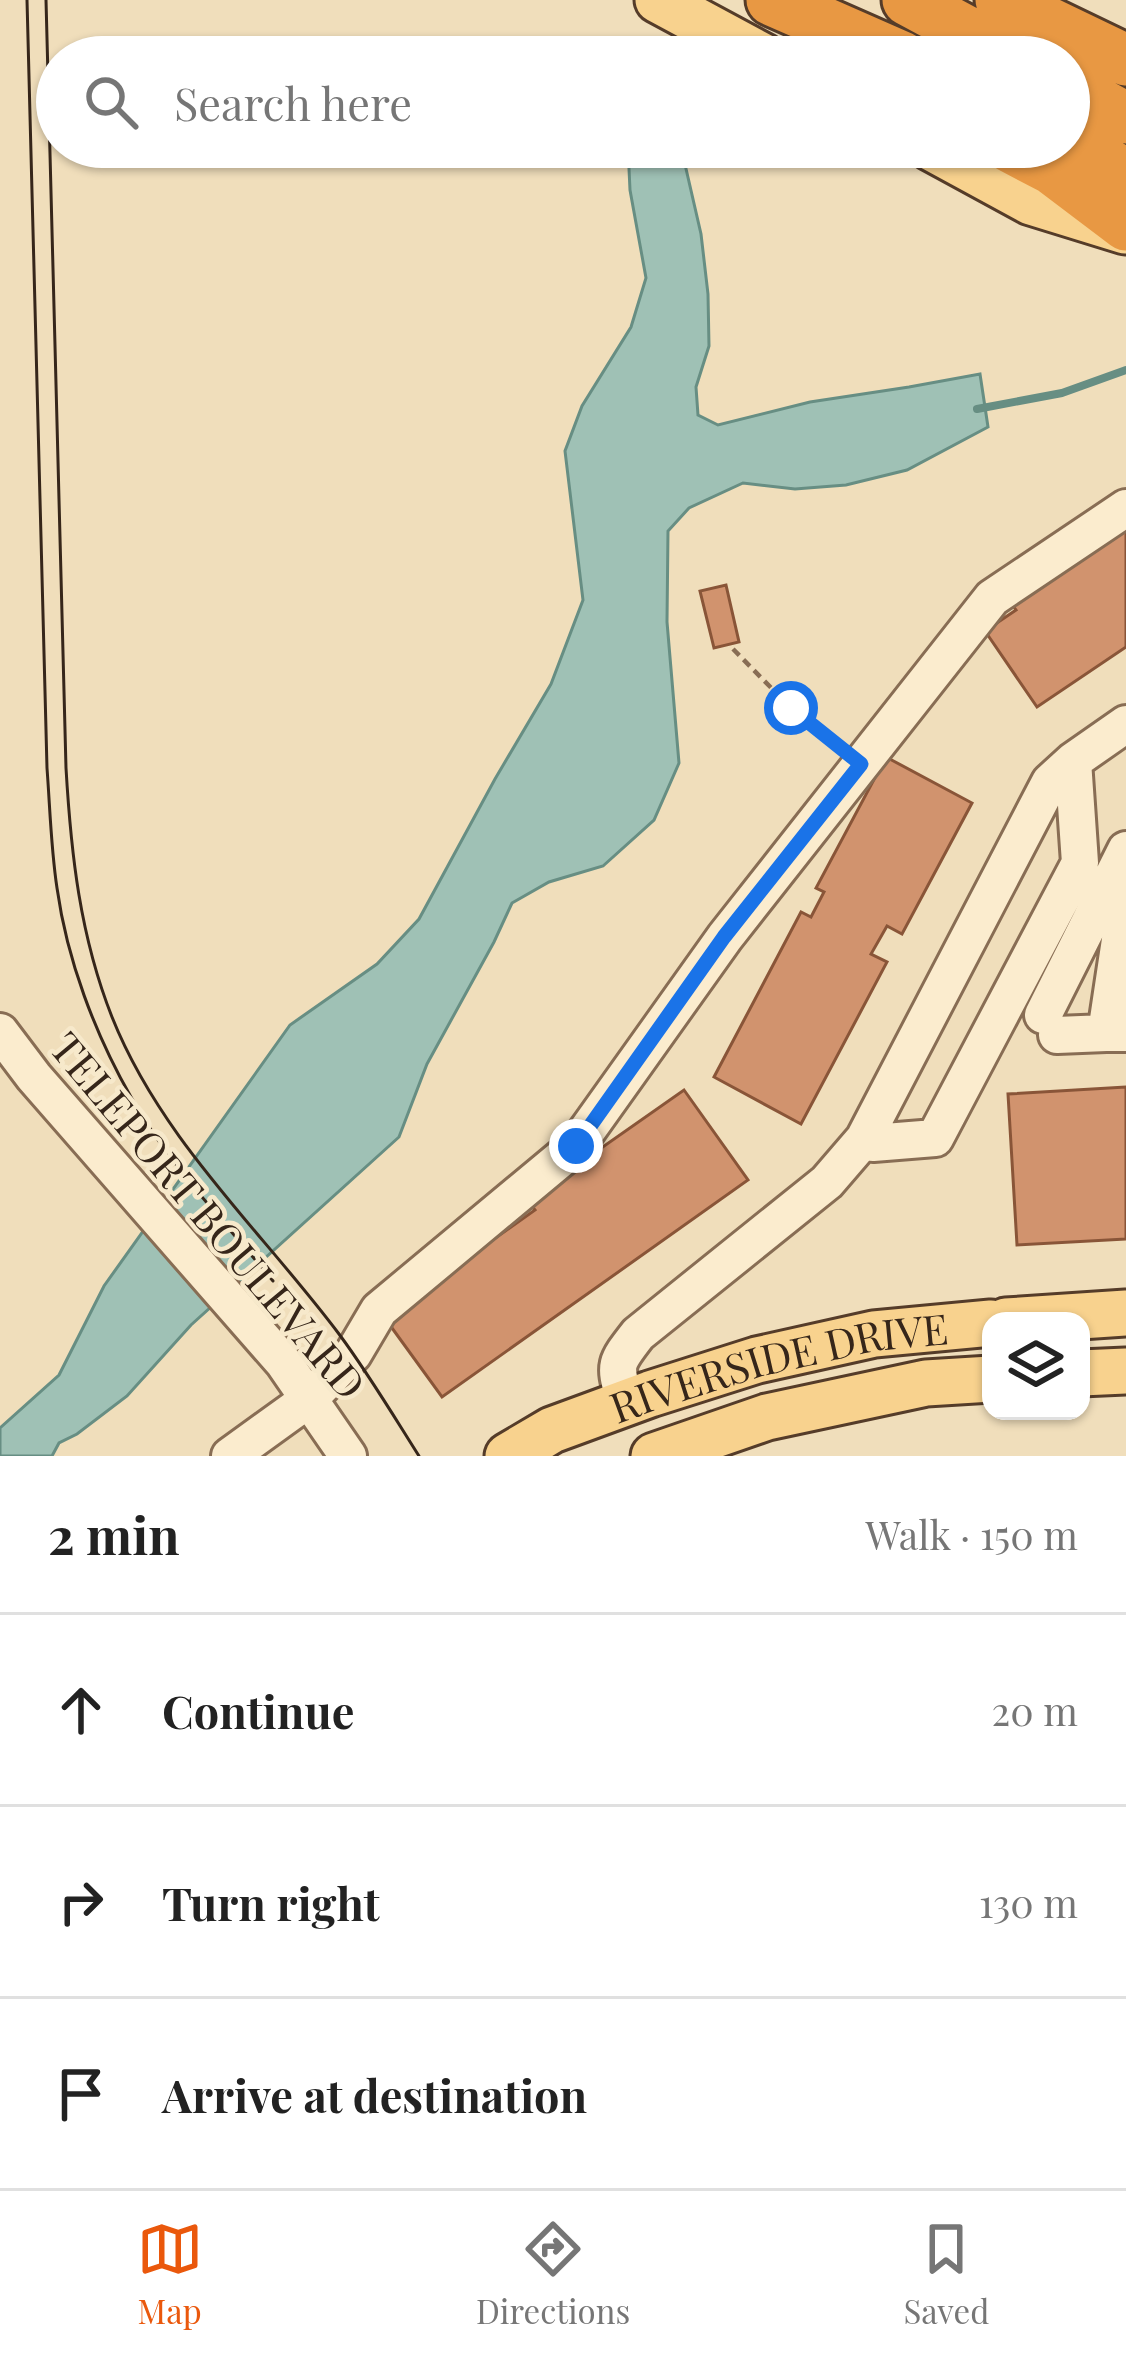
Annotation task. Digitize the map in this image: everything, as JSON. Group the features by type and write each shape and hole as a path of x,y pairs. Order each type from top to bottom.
{"highway":[{"path":"735,0 829,36"},
{"path":"772,0 841,36"},
{"path":"908,0 975,36"},
{"path":"1001,0 1076,36"},
{"path":"1060,0 1126,36"},
{"path":"1090,43 1126,60"},
{"path":"1090,98 1126,118"},
{"path":"1090,154 1126,174"},
{"path":"1050,168 1126,228"}],"main road":[{"path":"658,0 725,36"},
{"path":"969,168 1031,202 1126,228"},
{"name":"RIVERSIDE DRIVE","path":"1090,1316 1126,1313"},
{"name":"RIVERSIDE DRIVE","path":"508,1456 552,1430 757,1360 874,1334 982,1324"},
{"path":"1090,1373 1126,1371"},
{"name":"RIVERSIDE DRIVE","path":"654,1456 766,1417 910,1386 982,1379"}],"street":[{"path":"230,1456 309,1399 353,1354 379,1310 576,1146 724,937 992,598 1126,508"},
{"path":"625,1403 616,1370 619,1358 638,1334 827,1183 864,1139 1050,782 1126,724"},
{"path":"864,1139 873,1143 934,1138 1080,863 1073,761"},
{"path":"1053,1024 1126,850"},
{"path":"1053,1024 1126,882"},
{"path":"1053,1024 1116,1033 1126,901"},
{"name":"TELEPORT BOULEVARD","path":"4,1045 284,1364 348,1456"}],"path":[{"path":"733,649 791,708 861,764"}],"water":[{"path":"629,168 686,168 708,294 709,346 696,387 698,415 718,425 810,402 980,374 988,427 907,470 846,485 795,489 743,483 689,508 668,531 667,622 679,763 654,820 603,866 549,882 512,903 427,1064 399,1137 191,1325 127,1396 59,1443 52,1456 0,1456 0,1428 59,1375 104,1286 290,1025 377,964 419,919 551,684 583,600 565,451 582,406 631,327 646,278"}],"building":[{"path":"1126,524 1126,647 1037,707 985,631 1016,610 1011,603"},
{"path":"726,585 739,642 714,648 700,591"},
{"path":"886,757 972,803 902,934 887,926 871,954 887,962 801,1124 714,1077 801,912 811,917 824,892 816,888"},
{"path":"1126,1087 1126,1239 1017,1245 1008,1094"},
{"path":"684,1090 748,1180 442,1397 384,1317 535,1210 527,1200"}],"waterway":[{"path":"977,409 1062,393 1126,370"}],"tram line":[{"path":"27,0 47,768 62,915 84,996 131,1097 179,1169 273,1281"},
{"path":"46,0 47,36"},
{"path":"50,168 66,768 74,863 92,956 112,1017 157,1104 339,1334 419,1456"}],"route":[{"path":"576,1146 724,937 861,764 791,708"}]}
